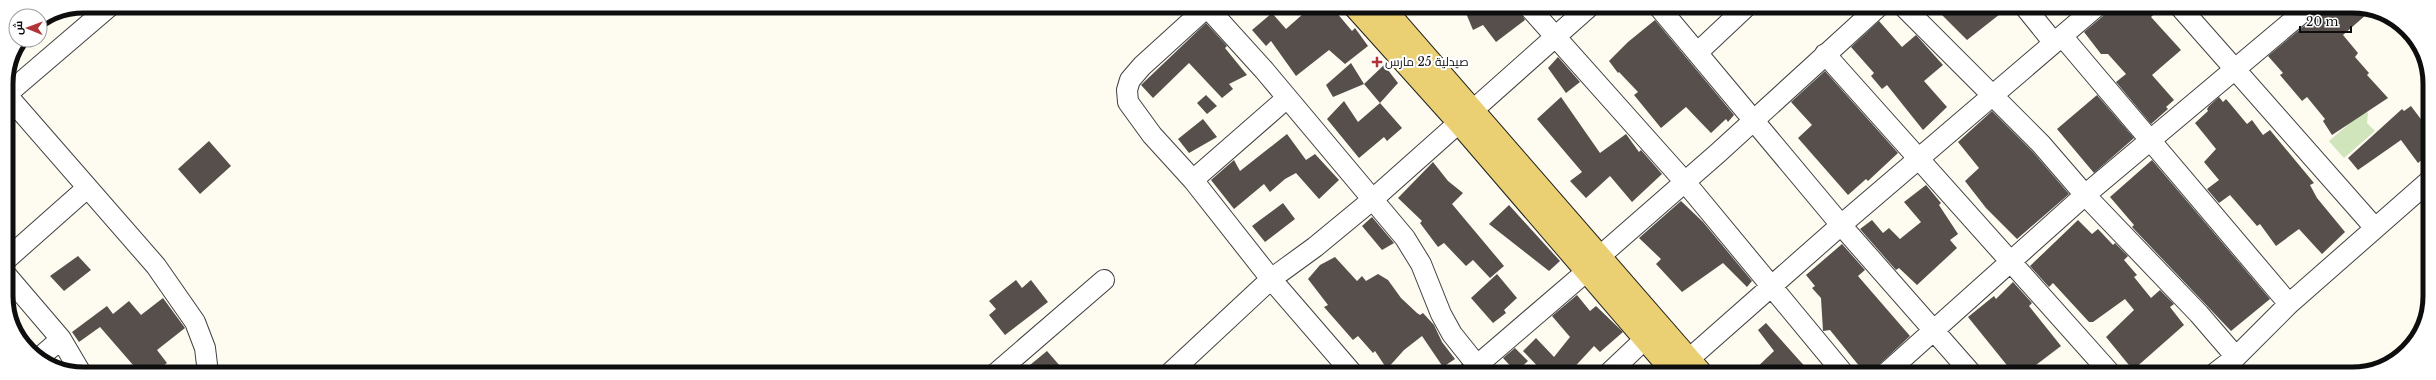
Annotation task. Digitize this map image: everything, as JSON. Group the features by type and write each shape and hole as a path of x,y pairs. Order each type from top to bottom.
{"main road":[{"path":"1361,13 1467,118"},
{"path":"1387,13 1467,118 1593,264 1687,367"},
{"path":"1593,264 1645,339 1686,367"}],"street":[{"path":"13,88 102,13"},
{"path":"1200,13 1142,66 1130,80 1127,90 1128,102 1136,115 1193,180 1272,279 1347,367"},
{"path":"1212,13 1287,98 1405,238 1421,264 1441,314 1473,367"},
{"path":"1534,13 1685,182 1770,287 1838,367"},
{"path":"1177,367 1272,279 1315,247 1372,200 1467,118 1582,13"},
{"path":"1664,13 1841,225 1966,367"},
{"path":"1697,53 1740,13"},
{"path":"1480,367 1593,264 1754,121 1870,13"},
{"path":"1911,13 2041,144 2085,195 2199,314 2236,357"},
{"path":"2032,13 2058,39 2150,141 2290,304"},
{"path":"1691,367 1770,287 1993,97 2089,13"},
{"path":"2185,13 2375,228"},
{"path":"1893,367 2085,195 2236,70 2302,13"},
{"path":"1825,54 2105,367"},
{"path":"1193,180 1287,98"},
{"path":"13,102 156,266 195,322 205,348 207,367"},
{"path":"2223,367 2236,357 2290,304 2423,186"},
{"path":"13,254 87,188"},
{"path":"1003,367 1104,280"},
{"path":"13,283 61,339 77,366"},
{"path":"43,354 61,339"},
{"path":"1615,367 1645,339"}],"green space":[{"path":"2365,110 2368,113 2367,123 2375,131 2344,158 2329,141"}],"building":[{"path":"1272,13 1286,29 1304,13 1337,13 1352,31 1355,28 1368,46 1345,64 1329,50 1296,76 1271,41 1266,46 1252,30"},
{"path":"1466,13 1521,13 1525,20 1496,42 1483,25 1473,30"},
{"path":"1940,13 2001,13 1967,40"},
{"path":"2104,13 2155,13 2151,17 2181,50 2152,75 2174,100 2166,107 2168,109 2151,124 2116,82 2126,74 2108,54 2101,54 2084,32 2103,16"},
{"path":"2318,13 2366,15 2343,35 2358,53 2355,57 2369,73 2367,75 2388,98 2332,135 2323,121 2325,119 2307,97 2302,101 2280,75 2283,73 2268,56"},
{"path":"1655,20 1734,115 1728,122 1726,119 1711,133 1686,107 1661,128 1634,95 1638,92 1619,72 1618,73 1609,61 1628,42"},
{"path":"1879,21 1902,47 1916,35 1943,65 1924,81 1947,107 1923,130 1887,85 1882,89 1871,76 1874,73 1851,47"},
{"path":"1206,23 1227,46 1225,48 1247,75 1229,84 1233,89 1222,98 1189,63 1153,98 1141,85"},
{"path":"1558,57 1580,82 1566,93 1548,68"},
{"path":"1351,63 1364,84 1333,97 1326,85"},
{"path":"1384,65 1398,83 1380,103 1364,84"},
{"path":"1825,71 1898,153 1868,181 1866,179 1848,195 1798,138 1812,125 1791,102"},
{"path":"1206,95 1217,106 1207,114 1197,103"},
{"path":"2097,95 2134,138 2094,173 2057,129"},
{"path":"1561,97 1600,153 1626,134 1639,152 1641,150 1662,174 1632,202 1610,176 1586,198 1570,181 1582,172 1537,119"},
{"path":"2219,97 2223,102 2226,99 2247,124 2252,120 2263,135 2270,130 2314,183 2310,185 2317,198 2345,232 2322,254 2299,229 2276,246 2260,224 2257,226 2230,195 2219,203 2207,189 2219,180 2204,162 2216,149 2195,123 2208,111 2207,109 2209,106"},
{"path":"1344,101 1358,122 1380,103 1402,128 1387,141 1384,137 1359,158 1327,119"},
{"path":"2411,106 2423,122 2423,159 2418,163 2401,140 2358,170 2348,158 2402,109 2404,111"},
{"path":"1992,111 2033,152 2069,194 2017,239 1986,208 1965,181 1979,168 1958,142"},
{"path":"1203,119 1217,137 1189,153 1178,139"},
{"path":"1287,134 1306,160 1315,154 1339,180 1319,199 1296,173 1285,179 1270,192 1264,184 1234,209 1211,180 1234,160 1240,171"},
{"path":"209,141 231,166 200,194 178,169"},
{"path":"2152,160 2270,299 2231,331 2132,227 2134,225 2110,197"},
{"path":"1433,162 1448,181 1463,193 1452,204 1504,266 1490,278 1473,260 1466,266 1444,243 1438,247 1420,223 1422,221 1398,198"},
{"path":"1926,185 1941,203 1939,205 1958,234 1950,240 1957,248 1917,285 1899,268 1896,270 1860,229 1872,220 1883,233 1889,228 1900,239 1921,222 1904,202"},
{"path":"1681,201 1703,222 1752,281 1747,287 1723,263 1682,292 1656,264 1661,259 1639,238"},
{"path":"1283,203 1295,219 1265,242 1252,226"},
{"path":"1509,205 1560,261 1549,271 1489,224"},
{"path":"1372,217 1394,243 1382,250 1362,226"},
{"path":"2078,220 2092,234 2098,229 2113,245 2115,243 2128,256 2124,260 2137,275 2134,277 2151,298 2160,290 2174,304 2170,307 2184,325 2136,367 2131,367 2106,337 2134,310 2125,299 2093,322 2089,322 2053,283 2049,287 2030,266"},
{"path":"1842,244 1865,270 1858,276 1910,336 1877,367 1860,367 1830,330 1823,331 1821,298 1812,288 1815,286 1806,275"},
{"path":"78,256 91,270 64,291 50,276"},
{"path":"1335,257 1357,281 1362,276 1366,281 1378,274 1388,280 1401,298 1417,313 1420,315 1423,313 1434,325 1442,342 1455,359 1443,367 1422,336 1404,350 1389,367 1386,367 1375,351 1373,353 1358,336 1353,340 1324,307 1328,305 1308,279 1320,265"},
{"path":"1497,274 1517,298 1504,310 1506,313 1493,323 1471,298"},
{"path":"1016,280 1022,288 1031,280 1048,302 1005,335 989,315 996,309 989,301"},
{"path":"2013,282 2032,303 2029,306 2061,346 2033,367 2008,367 1968,317 1994,296 1996,299"},
{"path":"1577,295 1590,311 1596,306 1623,332 1600,352 1594,346 1574,367 1538,367 1523,351 1536,338 1554,357 1570,337 1552,316"},
{"path":"163,298 185,328 157,350 167,363 162,367 135,367 100,327 79,342 72,332 107,306 113,314 129,301 141,315"},
{"path":"1766,323 1806,367 1757,367 1774,351 1758,330"},
{"path":"1515,348 1528,361 1521,367 1511,367 1503,358"},
{"path":"1047,351 1061,367 1032,367 1030,365"}],"place":[{"name":"صيدلية 25 مارس","path":"1377,62"}]}
